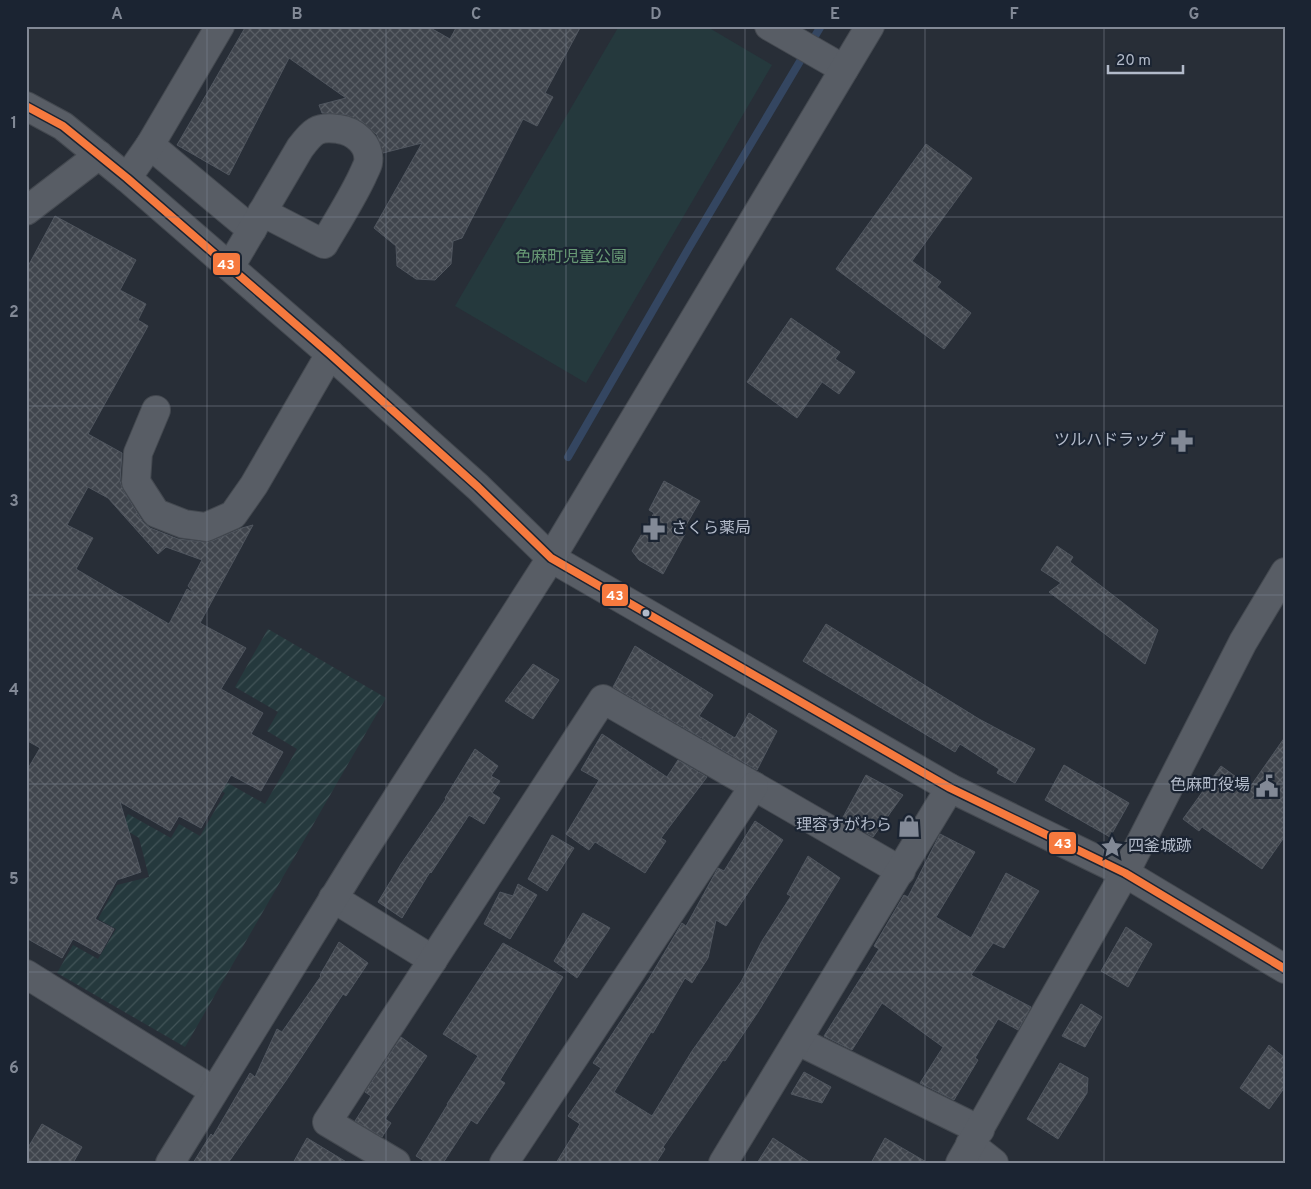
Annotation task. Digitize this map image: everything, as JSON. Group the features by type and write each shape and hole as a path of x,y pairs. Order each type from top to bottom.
{"street":[{"path":"127,178 150,145 220,26"},
{"path":"769,26 844,69"},
{"path":"170,1163 333,898 551,558 870,26"},
{"path":"26,106 63,126 127,178 330,354 478,487 551,558 950,788 1125,873 1285,969"},
{"path":"150,145 257,221 230,267"},
{"path":"26,211 99,155"},
{"path":"156,410 138,453 136,482 156,513 184,524 206,527 233,515 254,485 330,354"},
{"path":"970,1146 1125,873 1243,642 1285,572"},
{"path":"396,1163 327,1122 603,699 901,872"},
{"path":"504,1163 754,786"},
{"path":"723,1163 901,872 950,788"},
{"path":"333,898 433,960"},
{"path":"26,974 214,1091"},
{"path":"798,1041 970,1146 994,1163"}],"green space":[{"name":"色麻町児童公園","path":"619,26 706,26 772,65 586,383 455,306"},
{"path":"268,629 386,698 185,1047 57,973 73,945 98,959 116,929 98,919 117,885 149,877 139,838 121,827 128,814 171,838 179,824 200,836 225,793 214,786 219,778 265,804 297,749 267,731 278,712 235,687"}],"building":[{"path":"246,26 427,26 450,39 457,26 581,26 545,93 553,97 537,126 523,119 462,238 453,241 451,264 435,280 416,279 397,266 396,246 374,228 422,143 383,153 377,135 364,123 347,115 322,113 319,105 346,98 289,58 229,175 177,145"},
{"path":"926,144 972,178 912,261 941,282 937,287 971,313 944,349 836,269"},
{"path":"55,216 136,260 120,290 146,304 138,320 148,326 88,434 122,453 120,481 123,490 143,522 150,528 178,539 204,542 212,541 253,525 200,623 246,648 221,689 263,713 251,734 283,752 261,791 231,775 201,828 179,816 170,831 120,802 141,872 117,880 95,919 114,929 100,954 73,939 62,958 26,938 26,772 40,748 26,740 26,270","holes":["88,487 108,498 158,554 166,547 202,560 188,586 194,593 187,589 169,624 76,569 93,538 67,525"]},
{"path":"791,318 840,352 835,359 855,372 839,394 822,382 797,418 747,382"},
{"path":"664,481 700,501 682,532 685,534 663,574 639,560 632,551 654,513 649,510"},
{"path":"1057,546 1073,557 1070,562 1158,630 1145,664 1049,592 1061,583 1041,570"},
{"path":"826,624 979,719 1035,749 1015,783 997,773 999,769 960,744 955,752 803,661"},
{"path":"635,646 713,695 699,716 735,738 749,713 777,731 757,770 613,687"},
{"path":"533,664 559,680 533,719 505,701"},
{"path":"602,734 667,777 678,760 707,777 661,838 666,841 645,873 595,842 589,850 566,834 599,780 581,770"},
{"name":"色麻町役場","path":"1285,737 1285,836 1262,869 1202,827 1199,831 1183,819 1221,766 1250,787"},
{"path":"475,749 498,766 491,776 500,781 492,793 500,798 484,824 469,815 430,872 402,918 378,902 401,864 446,799"},
{"path":"1064,765 1129,803 1110,837 1045,800"},
{"path":"866,775 903,795 873,837 842,819"},
{"path":"755,821 783,840 726,926 716,920 708,958 692,983 685,978 653,1033 651,1032 614,1092 652,1116 692,1051 741,982 762,941 791,896 787,894 808,856 840,878 758,1012 663,1147 665,1149 656,1163 556,1163 580,1124 568,1116 601,1068 593,1063 650,977 682,923 686,926 718,868 724,871"},
{"path":"940,834 975,852 936,917 971,938 1006,873 1039,891 1004,948 993,943 971,975 1031,1007 1018,1030 998,1019 975,1058 978,1060 954,1100 920,1083 943,1047 882,1003 852,1050 824,1036 879,949 874,946 904,895 908,897"},
{"path":"552,835 574,848 547,891 528,879"},
{"path":"518,884 537,895 510,939 484,924 500,892 513,896"},
{"path":"583,913 610,928 577,978 554,961"},
{"path":"1126,927 1152,944 1128,987 1101,971"},
{"path":"339,942 368,963 346,996 343,994 287,1079 228,1163 193,1163 211,1134 213,1136 250,1073 255,1077 277,1029 282,1032 321,976"},
{"path":"503,943 563,977 500,1080 505,1083 477,1124 471,1120 443,1163 427,1163 416,1156 478,1056 443,1034"},
{"path":"1081,1004 1102,1017 1085,1047 1062,1036"},
{"path":"401,1037 427,1056 385,1119 391,1123 382,1137 355,1121 371,1096 365,1092"},
{"path":"1269,1045 1285,1058 1285,1087 1269,1109 1240,1088"},
{"path":"1060,1063 1088,1078 1087,1093 1058,1139 1027,1119"},
{"path":"804,1072 831,1087 822,1103 791,1094"},
{"path":"42,1124 82,1147 73,1163 26,1163 26,1151"},
{"path":"307,1138 348,1163 293,1163"},
{"path":"773,1138 811,1163 757,1163"},
{"path":"885,1138 928,1163 871,1163"}],"waterway":[{"path":"568,457 690,246 821,26"}],"transit line":[{"name":"43","path":"26,106 63,126 127,178 330,354 478,487 551,558 950,788 1125,873 1285,969"}],"place":[{"name":"ツルハドラッグ","path":"1182,441"},
{"name":"さくら薬局","path":"654,529"},
{"name":"色麻町役場","path":"1267,786"},
{"name":"理容すがわら","path":"909,826"},
{"name":"四釜城跡","path":"1112,847"}]}
